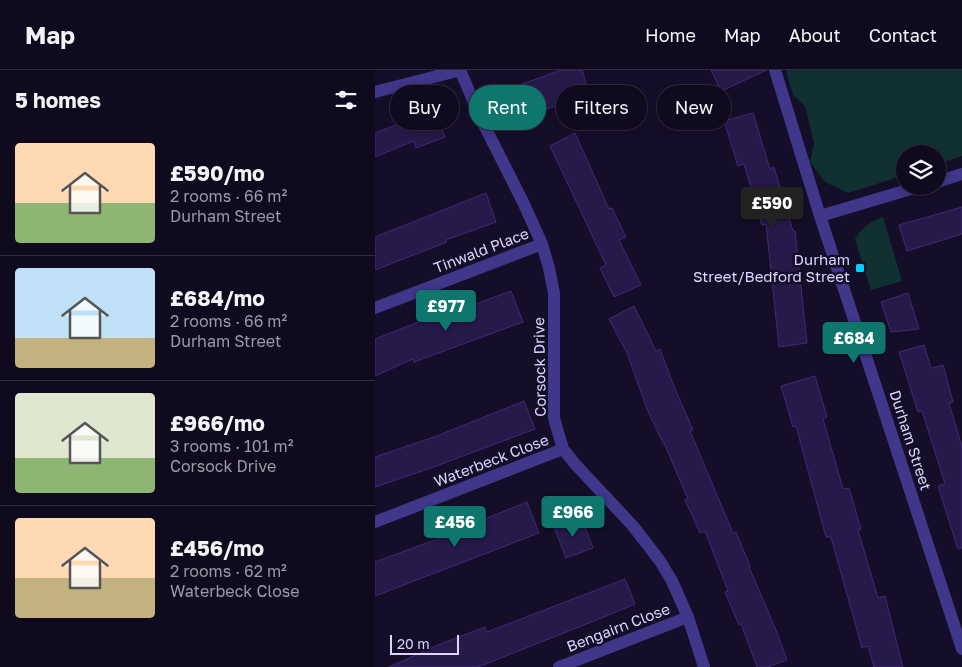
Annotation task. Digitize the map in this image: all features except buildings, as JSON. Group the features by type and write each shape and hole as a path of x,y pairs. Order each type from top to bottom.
{"street":[{"path":"375,92 461,70"},
{"name":"Corsock Drive","path":"461,70 480,116 542,244 554,293 554,418 563,449 575,466 633,526 660,561 672,581 688,617 704,667"},
{"name":"Durham Street","path":"775,70 820,216 962,649"},
{"path":"946,179 962,174"},
{"path":"820,216 896,193"},
{"name":"Tinwald Place","path":"375,308 542,244"},
{"name":"Waterbeck Close","path":"375,522 563,449"},
{"name":"Bengairn Close","path":"559,667 688,617"}],"green space":[{"path":"786,70 962,70 962,156 946,161 946,145 896,145 896,178 848,193 825,182 810,162 814,143 805,106 793,95"},
{"path":"883,217 902,281 871,290 855,239 867,225"}],"place":[{"name":"Durham Street/Bedford Street","path":"860,268"}]}
